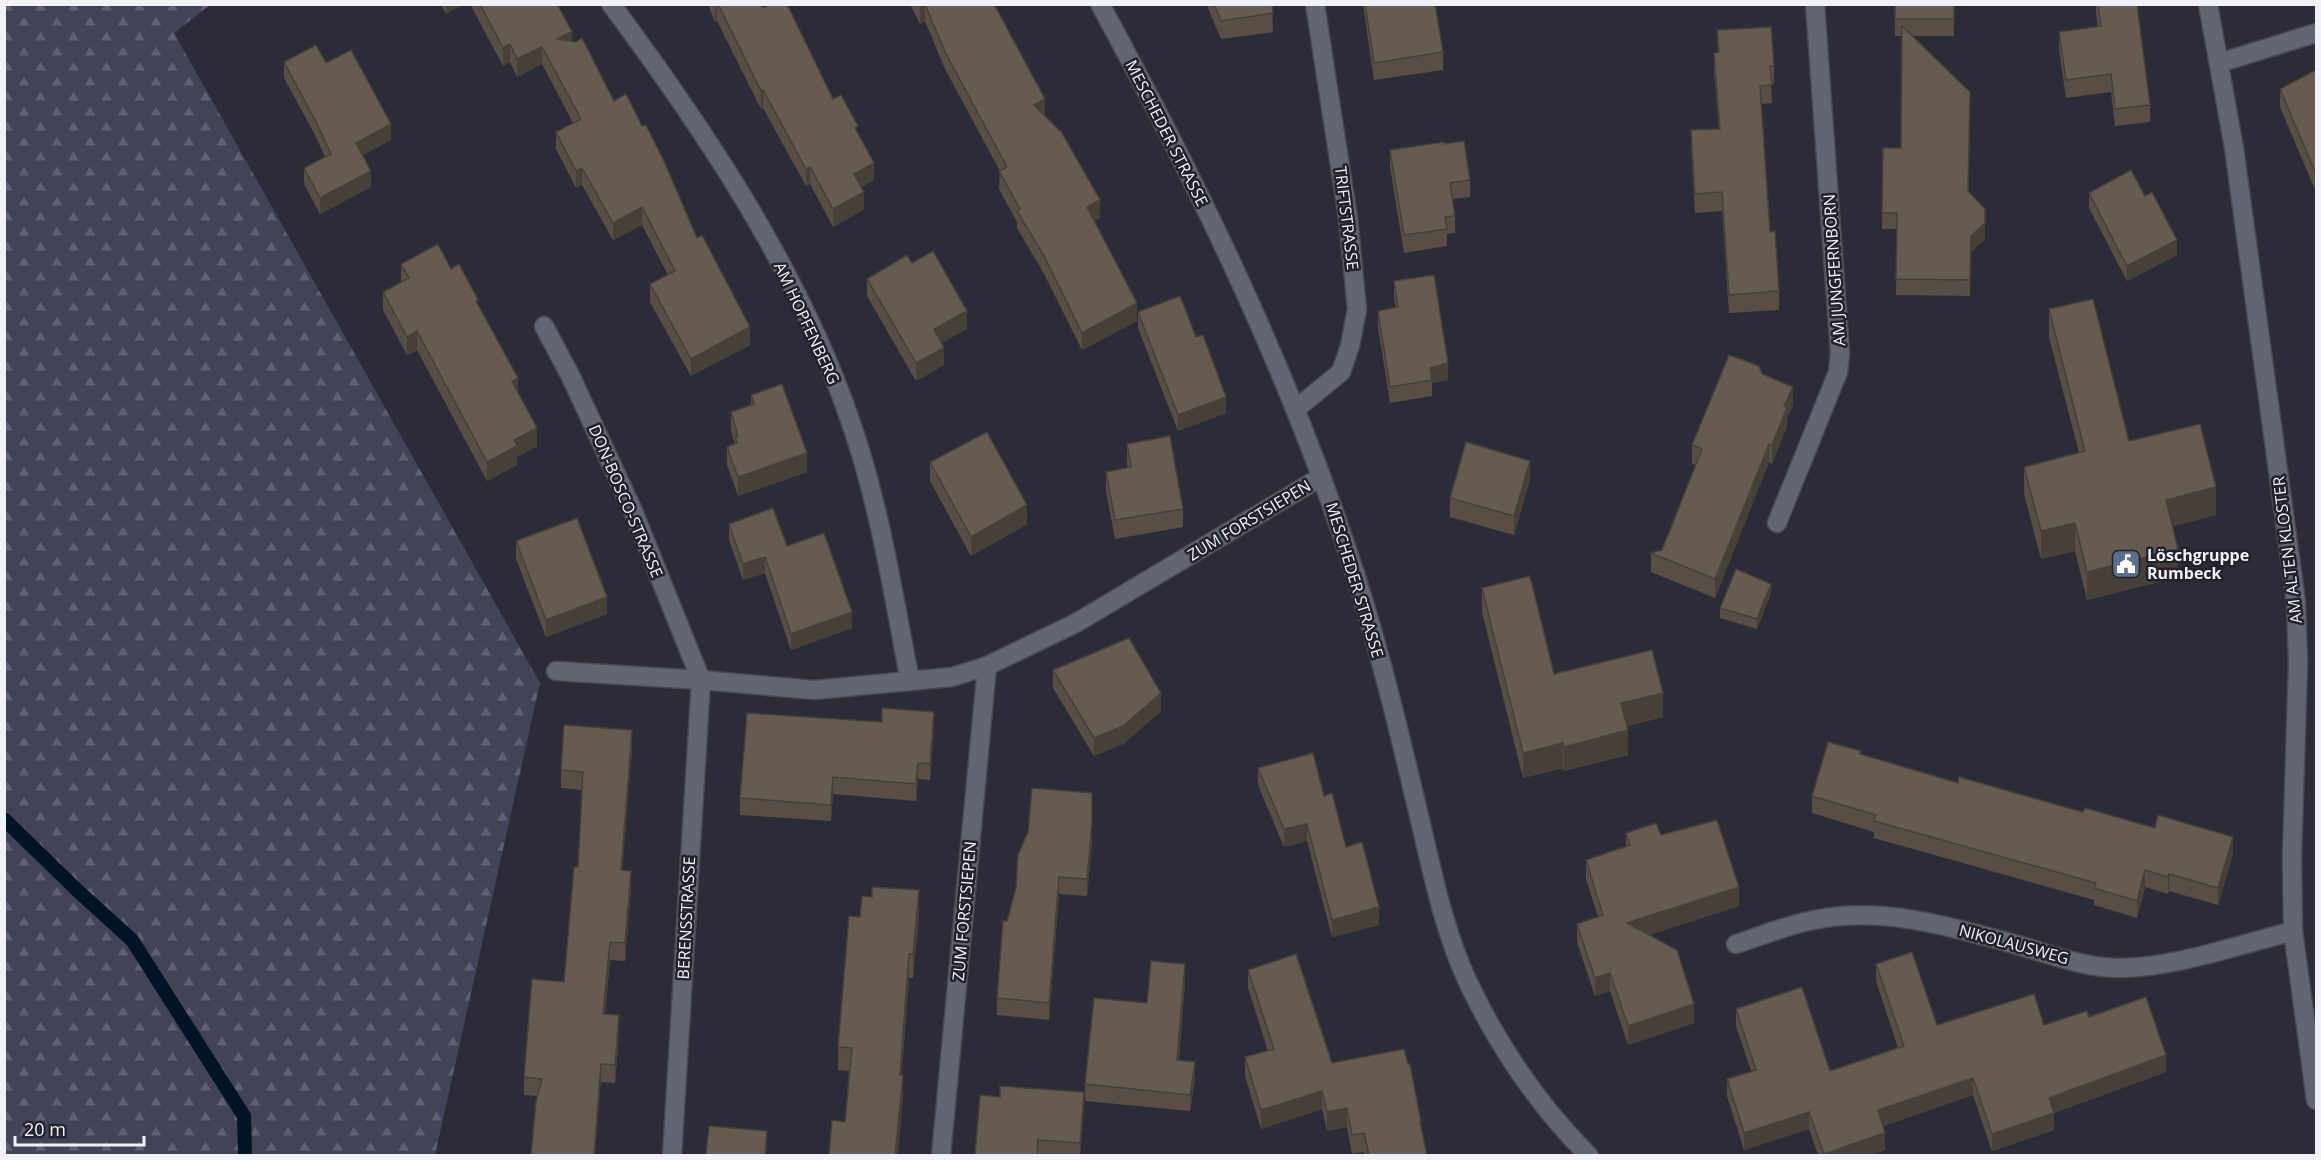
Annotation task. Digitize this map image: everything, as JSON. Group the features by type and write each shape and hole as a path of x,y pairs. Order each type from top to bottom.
{"street":[{"name":"AM HOPFENBERG","path":"611,4 656,65 749,208 786,274 822,349 850,421 869,482 910,681"},
{"name":"MESCHEDER STRASSE","path":"1100,4 1167,128 1225,249 1296,409 1356,577 1391,700 1436,885 1466,978 1503,1048 1563,1129 1589,1155"},
{"name":"TRIFTSTRASSE","path":"1296,409 1341,372 1350,346 1358,309 1348,219 1315,4"},
{"name":"AM JUNGFERNBORN","path":"1778,524 1838,372 1840,354 1815,4"},
{"name":"AM ALTEN KLOSTER","path":"2208,4 2235,148 2296,602 2298,663 2292,857 2293,931 2316,1100"},
{"path":"2219,63 2316,33"},
{"name":"DON-BOSCO-STRASSE","path":"544,326 571,376 633,511 701,680"},
{"name":"ZUM FORSTSIEPEN","path":"556,671 814,690 952,677 987,666 1076,623 1321,477"},
{"name":"ZUM FORSTSIEPEN","path":"941,1155 987,666"},
{"name":"BERENSSTRASSE","path":"672,1155 701,680"},
{"name":"NIKOLAUSWEG","path":"1736,944 1815,919 1893,915 1941,924 2091,965 2136,968 2162,964 2293,931"}],"green space":[{"path":"5,4 210,5 174,33 540,683 435,1155 5,1155"}],"building":[{"path":"480,4 557,4 572,32 557,39 576,42 582,38 614,101 626,94 642,126 646,125 664,161 697,238 702,235 750,327 691,359 650,284 675,271 642,207 613,223 582,168 576,171 556,132 581,119 542,47 517,59 510,44 503,48"},
{"path":"718,4 761,4 763,8 770,4 787,4 833,99 841,95 858,126 855,128 874,163 854,174 864,192 833,209 810,167 806,169 763,90 761,91"},
{"path":"925,4 994,4 1045,99 1034,105 1062,133 1100,200 1087,207 1137,303 1082,333 1043,254 1017,211 1020,209 999,171 1007,167 945,52"},
{"path":"1214,4 1272,4 1273,13 1221,21"},
{"path":"1365,4 1435,4 1443,52 1374,63"},
{"path":"1895,4 1954,4 1954,19 1895,19"},
{"path":"2098,4 2137,4 2150,105 2115,109 2111,74 2066,80 2059,32 2101,26"},
{"path":"1902,26 1970,92 1968,191 1985,209 1985,223 1971,236 1970,280 1896,279 1897,213 1882,213 1883,148 1901,148"},
{"path":"1771,27 1774,66 1770,66 1772,85 1760,86 1770,232 1775,231 1779,291 1729,295 1722,192 1695,194 1691,130 1720,129 1714,53 1719,52 1717,30"},
{"path":"316,45 326,63 351,50 391,124 356,143 371,171 320,198 304,168 331,154 284,62"},
{"path":"2316,70 2316,174 2280,89"},
{"path":"1464,141 1470,180 1450,183 1455,216 1445,217 1447,229 1404,235 1390,150"},
{"path":"2131,170 2145,196 2152,192 2177,240 2127,266 2089,193"},
{"path":"438,244 451,269 459,264 478,300 476,301 518,378 512,381 537,428 514,440 517,446 487,462 417,331 407,337 383,292 409,278 401,264"},
{"path":"933,251 967,311 934,329 944,348 916,363 867,279 907,255 912,263"},
{"path":"1434,275 1448,363 1430,368 1432,380 1390,387 1378,311 1398,307 1394,281"},
{"path":"1180,296 1196,337 1203,335 1226,397 1178,415 1138,312"},
{"path":"2093,299 2129,441 2200,424 2216,487 2166,500 2178,549 2087,572 2075,523 2041,531 2024,467 2085,451 2049,309"},
{"path":"1729,355 1759,366 1762,374 1793,387 1784,406 1787,408 1772,445 1769,444 1715,579 1651,553 1662,550 1702,449 1692,445"},
{"path":"782,384 807,453 738,477 727,447 737,443 735,436 738,436 731,412 754,404 751,395"},
{"path":"987,432 1027,505 971,537 930,462"},
{"path":"1170,436 1183,509 1115,520 1106,472 1131,467 1127,444"},
{"path":"1466,442 1530,461 1514,516 1450,498"},
{"path":"773,508 787,546 824,533 852,612 791,634 765,557 743,564 729,524"},
{"path":"577,518 607,597 546,620 516,541"},
{"path":"1736,569 1771,584 1757,619 1720,608"},
{"path":"1530,576 1554,674 1652,650 1663,693 1621,703 1628,730 1564,747 1563,743 1523,753 1482,588"},
{"path":"1129,638 1161,693 1123,726 1094,738 1053,670"},
{"path":"882,708 934,712 930,764 918,763 916,784 833,777 831,805 740,798 747,713 882,722"},
{"path":"564,725 632,730 621,870 631,871 625,943 610,942 603,1014 619,1015 615,1065 601,1064 594,1155 531,1155 536,1101 542,1079 524,1077 532,979 564,982 574,867 578,867 583,772 561,770"},
{"path":"1828,742 1861,751 1860,754 1958,783 1959,777 2083,812 2085,808 2155,828 2158,815 2233,837 2218,888 2169,874 2168,877 2145,870 2137,901 2094,888 2096,883 1874,821 1876,815 1812,796"},
{"path":"1313,753 1324,796 1332,793 1346,847 1362,842 1379,907 1332,920 1307,824 1284,829 1258,768"},
{"path":"1032,788 1092,793 1087,879 1059,877 1049,1003 997,998 1003,921 1007,921 1016,888 1018,855 1028,832"},
{"path":"1717,820 1739,887 1627,923 1677,950 1694,1004 1628,1026 1610,973 1595,978 1577,924 1603,915 1586,860 1630,845 1626,833 1656,823 1661,835"},
{"path":"872,887 919,890 913,954 909,954 900,1075 903,1075 895,1155 829,1155 832,1120 845,1122 852,1048 838,1047 849,916 860,917 862,896 872,897"},
{"path":"1912,952 1937,1025 2034,994 2044,1025 2087,1011 2089,1017 2146,997 2166,1055 2049,1098 2054,1113 1992,1134 1973,1078 1878,1110 1885,1133 1824,1154 1809,1112 1744,1133 1727,1079 1756,1070 1736,1009 1802,987 1830,1071 1904,1046 1876,964"},
{"path":"1296,954 1332,1063 1404,1049 1408,1064 1410,1064 1427,1155 1369,1155 1364,1133 1352,1135 1347,1108 1327,1112 1322,1091 1261,1110 1245,1057 1274,1049 1248,970"},
{"path":"1151,961 1185,964 1177,1060 1195,1062 1190,1095 1085,1084 1094,998 1147,1003"},
{"path":"1000,1086 1084,1092 1080,1143 1038,1140 1037,1155 975,1155 980,1095 1000,1097"},
{"path":"709,1126 767,1131 765,1155 706,1155"}],"waterway":[{"path":"4,819 132,940 244,1116 245,1156"}],"place":[{"name":"Löschgruppe Rumbeck","path":"2126,564"}]}
